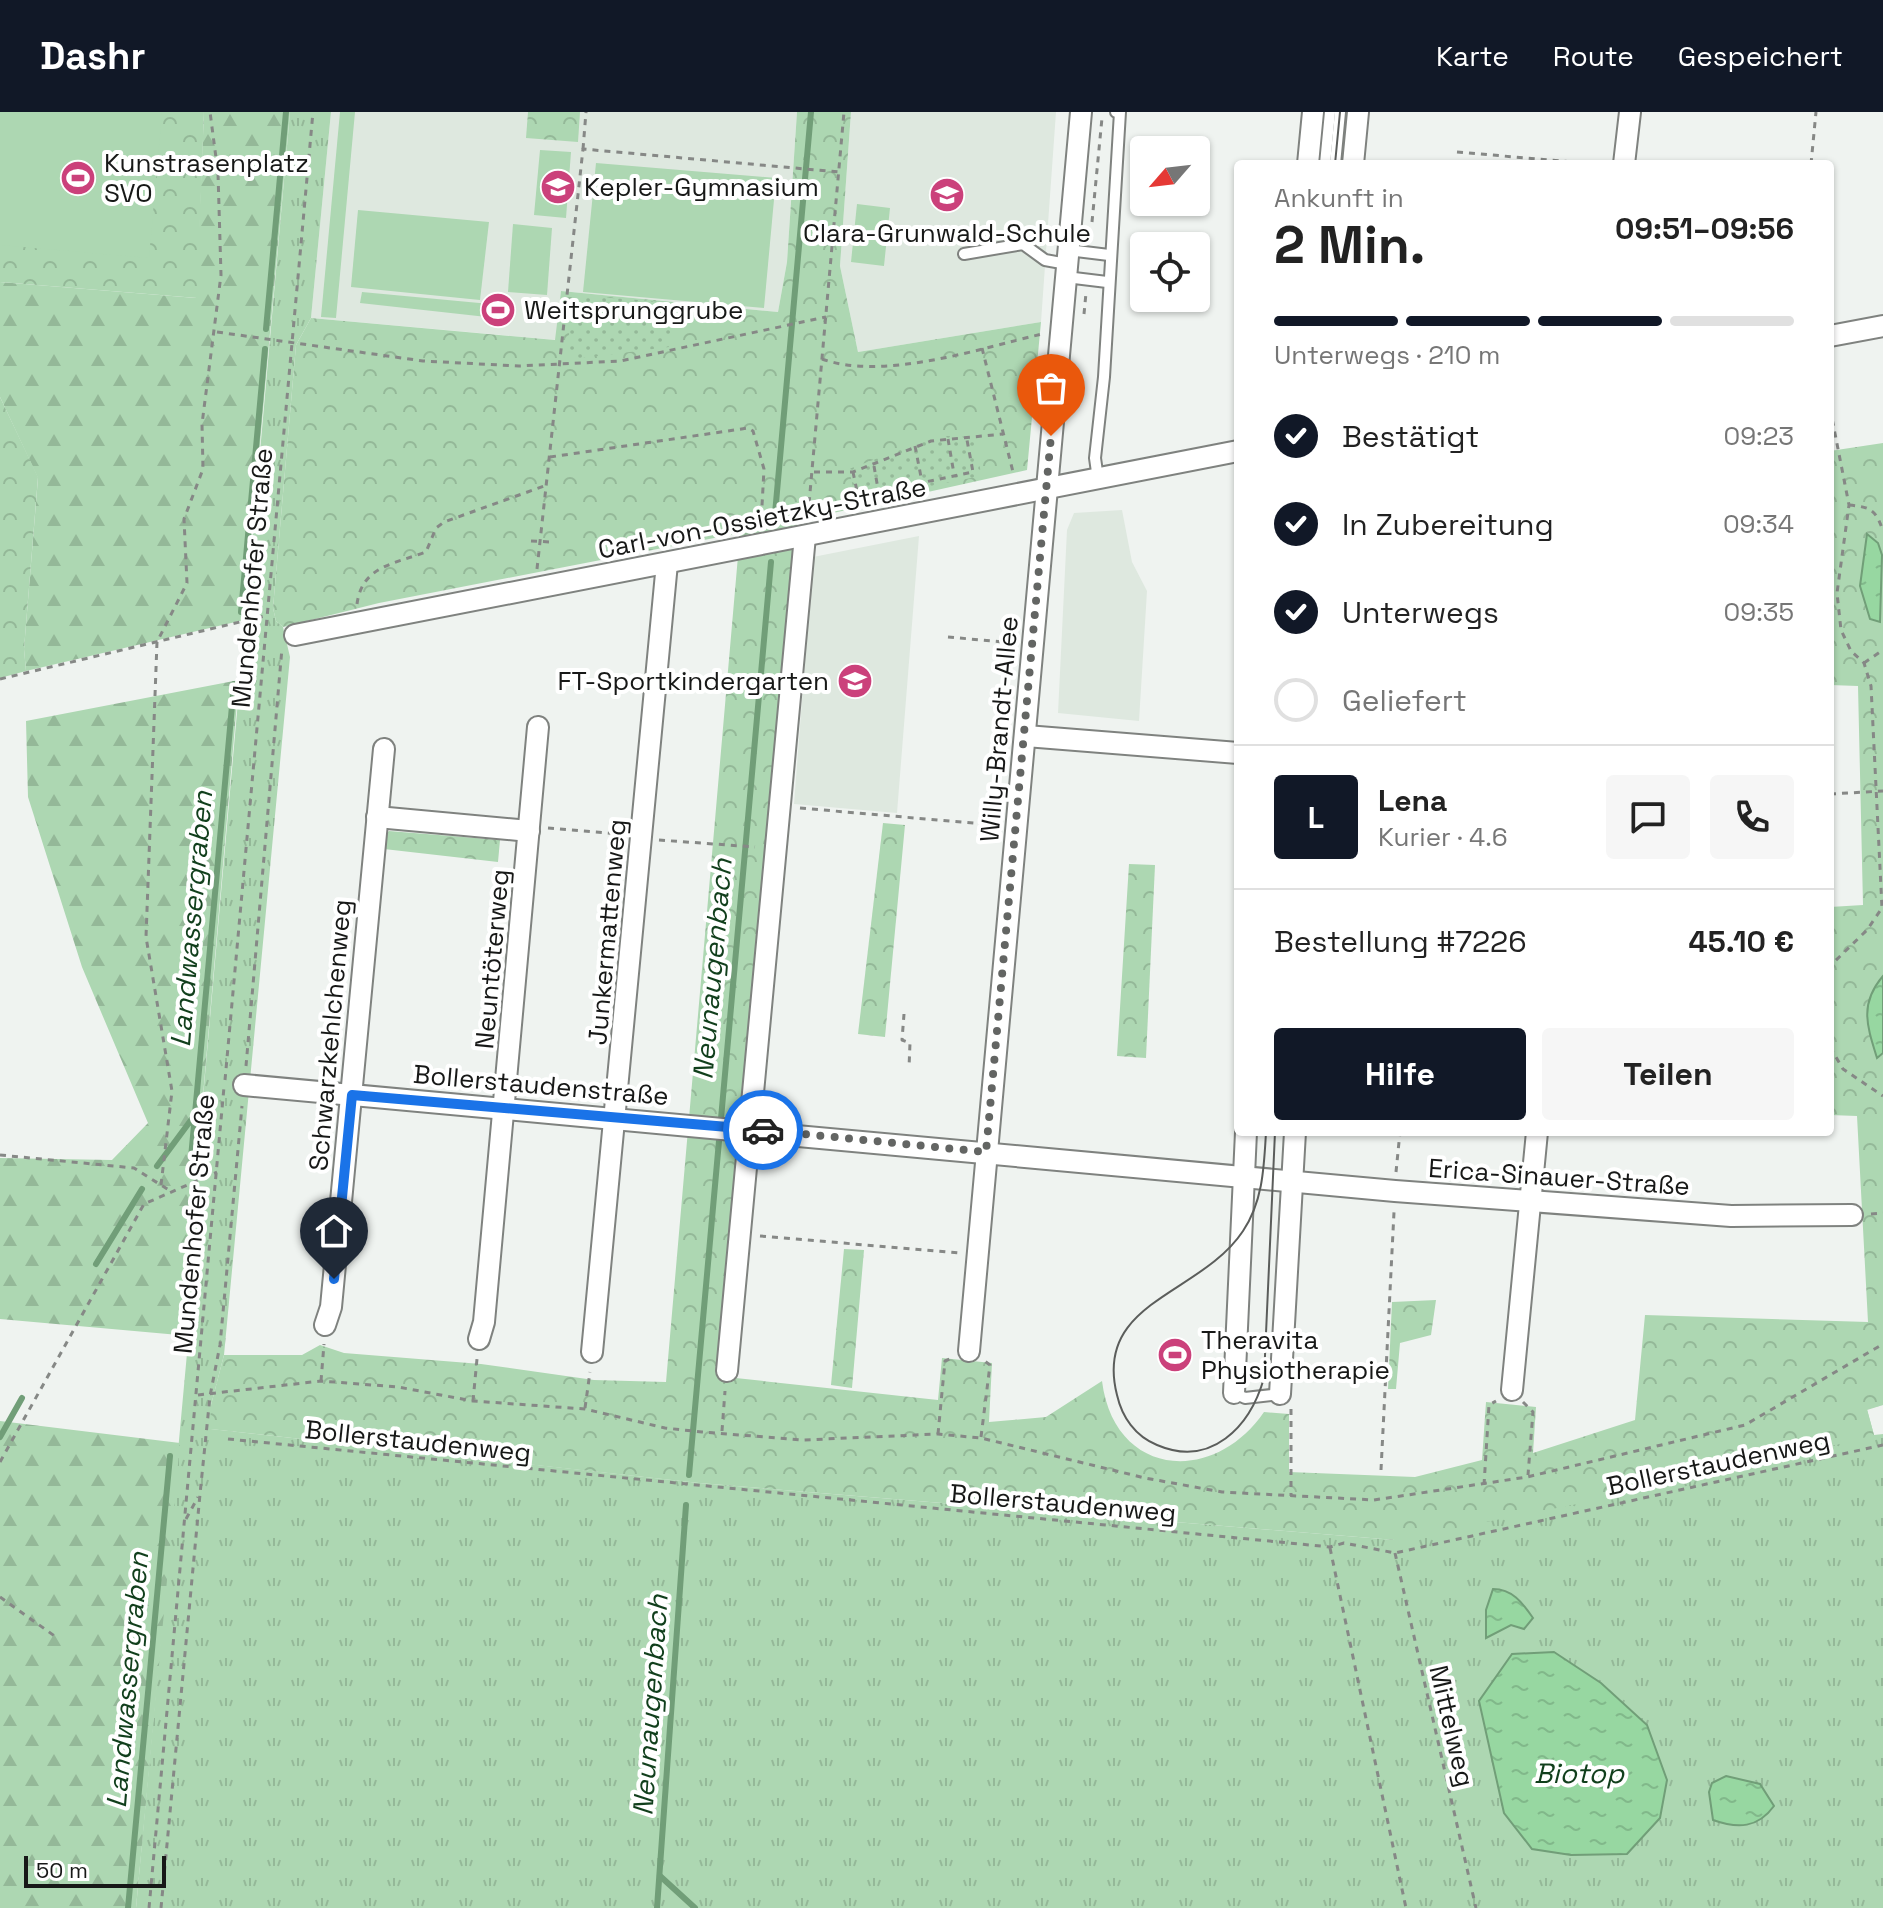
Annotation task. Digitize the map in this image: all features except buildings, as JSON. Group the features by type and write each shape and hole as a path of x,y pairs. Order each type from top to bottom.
{"street":[{"name":"Willy-Brandt-Allee","path":"969,1351 1081,112"},
{"path":"1308,160 1313,112"},
{"path":"1353,160 1358,112"},
{"path":"1624,160 1630,112"},
{"path":"1834,335 1883,326"},
{"name":"Carl-von-Ossietzky-Straße","path":"288,635 1234,452"},
{"path":"727,1371 741,1234 740,1128 780,806 795,538"},
{"name":"Junkermattenweg","path":"592,1352 667,563"},
{"name":"Neuntöterweg","path":"479,1339 484,1322 506,1108 538,727"},
{"path":"1026,736 1234,753"},
{"name":"Schwarzkehlchenweg","path":"325,1325 331,1307 384,749"},
{"path":"377,817 529,831"},
{"name":"Bollerstaudenstraße","path":"244,1085 1253,1177"},
{"path":"1234,1393 1253,1177 1247,1136"},
{"path":"1280,1394 1295,1136"},
{"path":"1512,1390 1537,1136"},
{"name":"Erica-Sinauer-Straße","path":"1253,1177 1395,1191 1731,1216 1852,1215"}],"lane":[{"path":"1098,479 1095,458 1104,377 1107,282 1120,112 1116,112"},
{"path":"1325,160 1330,112"},
{"path":"1335,160 1340,112"},
{"path":"964,254 1023,244 1045,260 1067,264 1107,282"},
{"path":"1067,264 1109,255"},
{"path":"1234,1393 1245,1398 1280,1394"}],"path":[{"path":"161,1185 172,1091 146,937 157,642 187,583 184,519 203,469 202,424 217,332 222,240 210,112"},
{"name":"Mundenhofer Straße","path":"149,1908 313,112"},
{"path":"535,588 586,112"},
{"path":"795,538 813,471 844,112"},
{"path":"1811,160 1816,112"},
{"path":"583,149 839,172"},
{"path":"1457,152 1550,160"},
{"path":"217,332 474,366 557,365 620,361 826,317"},
{"path":"822,359 843,366 888,367 1061,330"},
{"path":"982,348 1018,494"},
{"path":"550,457 748,428 753,431 764,469 761,544"},
{"path":"1834,428 1849,505 1837,593 1841,630 1851,651 1864,663 1871,686 1882,908 1867,930 1834,962"},
{"path":"813,471 853,472 874,466 915,446 948,439 967,440 1003,434"},
{"path":"948,439 955,475"},
{"path":"853,472 858,496 973,472 967,440"},
{"path":"915,446 922,482"},
{"path":"874,466 879,491"},
{"path":"355,624 359,586 370,573 426,552 436,528 444,522 547,485"},
{"path":"1849,505 1870,506 1877,513 1883,531"},
{"path":"531,541 551,542"},
{"path":"0,679 266,616"},
{"path":"161,1908 210,1396 220,1345 288,635"},
{"path":"948,637 1033,645"},
{"path":"1864,663 1883,650"},
{"path":"1834,794 1883,791"},
{"path":"780,806 1015,827"},
{"path":"529,831 538,828 755,847"},
{"path":"904,1014 902,1040 910,1043 909,1068"},
{"path":"1834,1054 1843,1069 1883,1096"},
{"path":"1381,1470 1400,1136"},
{"path":"0,1155 134,1168 172,1192"},
{"path":"0,1462 144,1204 217,1172"},
{"path":"741,1234 977,1255"},
{"path":"321,1381 325,1325"},
{"path":"473,1401 479,1339"},
{"path":"197,1395 210,1396 321,1381 398,1387 473,1401 585,1409 702,1432 803,1440 938,1434 981,1438 1145,1478 1222,1492 1374,1500 1527,1477 1745,1425 1883,1344"},
{"path":"938,1434 945,1361 969,1351 990,1365 981,1438"},
{"path":"585,1409 592,1352"},
{"path":"722,1432 727,1371"},
{"path":"1484,1485 1489,1405 1512,1390 1533,1412 1527,1477"},
{"path":"1280,1394 1293,1411 1291,1496"},
{"name":"Bollerstaudenweg","path":"228,1439 1330,1547 1344,1543 1395,1553 1883,1445"},
{"path":"184,1523 200,1494"},
{"path":"1330,1547 1335,1584 1406,1908"},
{"name":"Mittelweg","path":"1395,1553 1476,1908"},
{"path":"0,1597 56,1637"}],"shaded area":[{"name":"Kepler-Gymnasium","path":"331,112 797,112 787,262 778,312 561,291 556,340 311,318"},
{"name":"Clara-Grunwald-Schule","path":"851,112 1056,112 1041,322 858,352 840,266"},
{"path":"1122,510 1132,562 1147,591 1139,721 1058,713 1067,530 1074,513"},
{"name":"FT-Sportkindergarten","path":"919,536 897,813 794,804 813,557"}],"green space":[{"name":"Kunstrasenplatz SVO","path":"0,112 204,112 197,298 0,282"},
{"name":"Kunstrasenplatz SVO","path":"0,112 162,112 149,258 0,245"},
{"path":"204,112 290,112 244,620 26,671 24,649 38,478 0,397 0,282 196,298"},
{"path":"290,112 331,112 311,318 296,345 273,608 276,621 283,627 290,657 224,1355 211,1405 211,1429 699,1483 1395,1540 1332,1504 1883,1405 1867,1409 1874,1435 1883,1434 1883,1908 136,1908 201,1201 195,1188"},
{"path":"340,112 355,112 336,318 321,317"},
{"path":"528,112 580,112 578,142 526,138"},
{"path":"797,112 851,112 840,266 858,352 1041,322 1027,470 797,521 717,1376 938,1400 942,1358 992,1363 989,1422 1046,1417 1102,1381 1110,1413 1125,1437 1145,1453 1168,1460 1193,1460 1219,1452 1243,1436 1264,1412 1289,1414 1289,1472 1415,1477 1482,1460 1486,1402 1536,1407 1533,1453 1635,1420 1645,1315 1868,1322 1857,1116 1834,1115 1834,907 1863,905 1858,686 1834,685 1834,450 1883,443 1883,1405 1867,1410 1874,1435 1713,1477 1395,1540 699,1483 210,1429 211,1405 224,1355 302,1355 320,1345 344,1353 481,1364 594,1380 666,1382 740,533 379,603 283,627 276,621 273,608 296,345 311,318 555,340 561,291 778,312 787,262"},
{"path":"540,150 571,152 566,218 534,215"},
{"path":"596,163 776,178 764,308 583,292"},
{"path":"857,204 890,208 884,266 851,262"},
{"path":"358,210 489,222 480,300 351,287"},
{"path":"513,224 552,228 547,295 508,292"},
{"path":"362,292 490,304 490,301 507,302 505,319 360,303"},
{"path":"572,295 677,303 669,347 567,360"},
{"path":"0,397 38,477 24,649 26,671 0,678"},
{"path":"976,437 981,476 856,501 849,469 929,439"},
{"path":"239,680 195,1188 201,1201 190,1336 0,1319 0,1158 112,1160 148,1123 82,967 28,797 26,721"},
{"path":"883,823 905,825 885,1037 858,1034"},
{"path":"389,831 500,840 498,862 384,849 385,835"},
{"path":"1129,864 1155,865 1146,1058 1117,1056"},
{"path":"844,1249 864,1250 852,1388 831,1385"},
{"path":"1436,1300 1431,1335 1400,1343 1396,1389 1388,1389 1392,1302"},
{"path":"0,1421 180,1443 136,1908 0,1908"}],"water":[{"path":"1867,534 1878,543 1882,555 1880,622 1870,619 1860,586"},
{"path":"1883,976 1883,1053 1877,1058 1867,1016 1875,986"},
{"path":"1493,1589 1511,1594 1525,1607 1533,1618 1524,1629 1511,1625 1486,1638 1486,1610"},
{"name":"Biotop","path":"1554,1652 1601,1683 1647,1725 1667,1780 1660,1818 1627,1854 1571,1855 1532,1849 1504,1813 1479,1701 1512,1654"},
{"path":"1726,1776 1760,1784 1774,1806 1761,1819 1747,1825 1713,1820 1709,1792 1712,1783"}],"waterway":[{"name":"Landwassergraben","path":"266,329 286,112"},
{"name":"Neunaugenbach","path":"774,525 811,112"},
{"name":"Landwassergraben","path":"241,612 265,349"},
{"name":"Neunaugenbach","path":"689,1475 771,562"},
{"name":"Landwassergraben","path":"191,1158 234,684"},
{"path":"157,1166 197,1112"},
{"path":"96,1264 142,1189"},
{"path":"0,1437 22,1398"},
{"name":"Landwassergraben","path":"128,1908 170,1456"},
{"name":"Neunaugenbach","path":"657,1908 686,1505"},
{"path":"660,1876 695,1908"}],"tram line":[{"path":"1335,160 1340,112"},
{"path":"1266,1136 1259,1196 1243,1231 1225,1253 1135,1319 1121,1339 1114,1364 1119,1403 1136,1431 1157,1445 1177,1451 1211,1447 1238,1427 1258,1396 1264,1378 1275,1136"}],"way so far":[{"path":"763,1130 986,1152 1051,436"}],"place":[{"name":"Kunstrasenplatz SVO","path":"78,178"},
{"name":"Kepler-Gymnasium","path":"558,187"},
{"name":"Clara-Grunwald-Schule","path":"947,195"},
{"name":"Weitsprunggrube","path":"498,310"},
{"name":"FT-Sportkindergarten","path":"855,681"},
{"name":"Theravita Physiotherapie","path":"1175,1355"}],"route":[{"path":"334,1279 352,1095 763,1130"}]}
